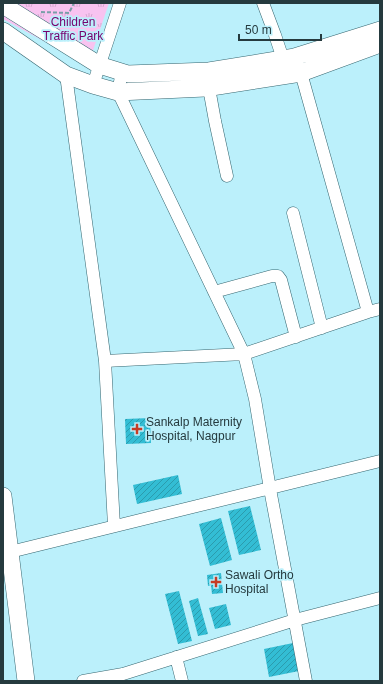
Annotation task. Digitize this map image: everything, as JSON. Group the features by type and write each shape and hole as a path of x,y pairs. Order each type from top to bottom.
{"street":[{"path":"93,85 120,3"},
{"path":"105,360 244,354 374,311 301,73 288,58 275,35 263,3"},
{"path":"3,5 99,65 128,74 209,72 288,58 380,30"},
{"path":"3,31 66,76 118,92 209,88 301,73 380,44"},
{"path":"122,72 118,92 244,354 255,399 270,489 306,681"},
{"path":"66,76 105,360 114,526"},
{"path":"209,88 227,176"},
{"path":"293,213 322,328"},
{"path":"214,292 272,276 278,276 281,280 296,337"},
{"path":"7,548 114,526 380,461"},
{"path":"3,496 7,548 22,680"},
{"path":"83,681 123,674 295,620 380,598"},
{"path":"176,657 182,681"}],"path":[{"path":"38,12 69,13 74,3"}],"green space":[{"name":"Children Traffic Park","path":"3,3 109,3 88,65 3,19"}],"building":[{"path":"150,418 151,443 126,444 125,419"},
{"path":"178,475 182,494 137,504 133,485"},
{"path":"250,506 261,550 239,555 228,511"},
{"path":"221,518 232,560 210,566 199,524"},
{"path":"221,573 223,593 212,594 211,585 208,586 207,575"},
{"path":"179,591 192,641 178,644 165,594"},
{"path":"198,598 208,634 198,636 189,601"},
{"path":"226,604 231,625 215,629 209,608"},
{"path":"293,643 299,671 269,677 264,649"}],"place":[{"name":"Sankalp Maternity Hospital, Nagpur","path":"137,429"},
{"name":"Sawali Ortho Hospital","path":"216,582"}]}
